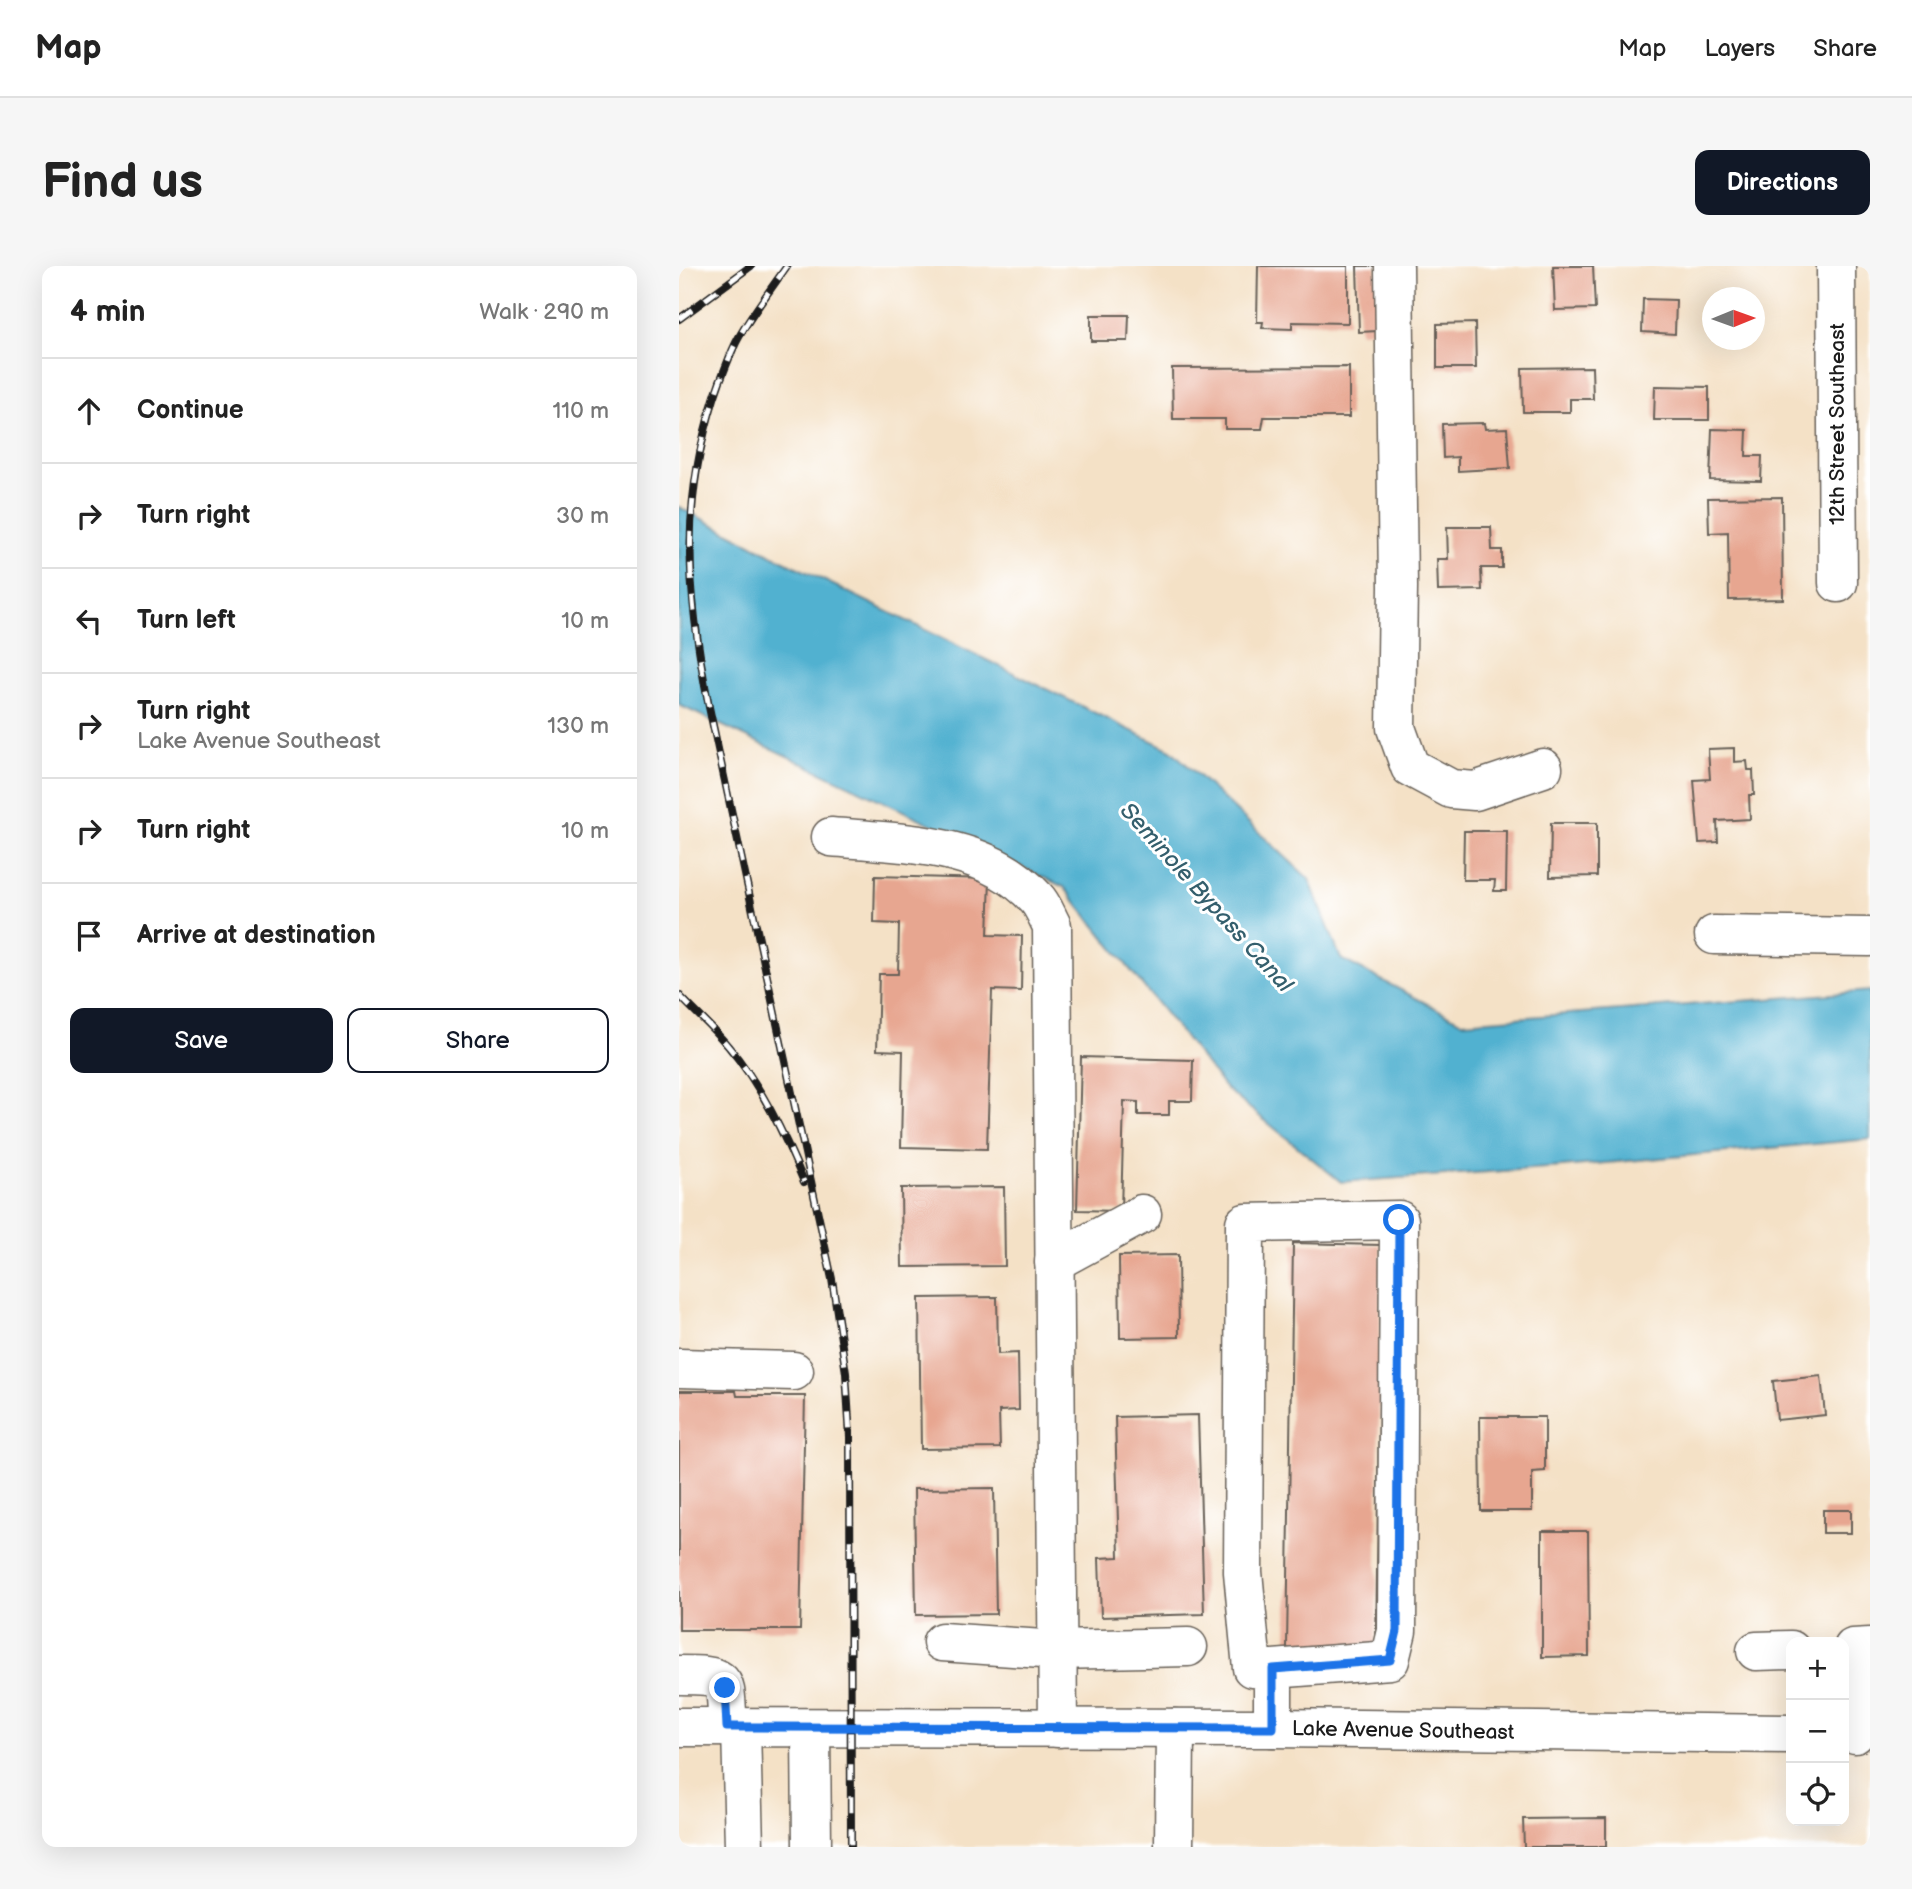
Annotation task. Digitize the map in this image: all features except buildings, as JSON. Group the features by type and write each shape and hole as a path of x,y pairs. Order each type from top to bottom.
{"street":[{"path":"1394,266 1398,587 1396,728 1410,767 1451,789 1475,791 1543,768"},
{"name":"12th Street Southeast","path":"1836,266 1838,583"},
{"path":"831,837 935,846 1007,871 1038,900 1052,926 1058,1728"},
{"path":"1714,935 1870,937"},
{"path":"1054,1262 1142,1214"},
{"path":"1399,1220 1397,1631 1390,1660 1273,1669 1252,1668 1243,1572 1245,1223 1399,1220"},
{"path":"679,1368 794,1371"},
{"path":"942,1642 1057,1650 1188,1647"},
{"path":"1856,1648 1856,1734"},
{"path":"1273,1669 1273,1728"},
{"path":"679,1675 715,1676 722,1681 725,1688 734,1727 744,1847"},
{"name":"Lake Avenue Southeast","path":"679,1727 1273,1728 1786,1734"},
{"path":"811,1728 812,1847"},
{"path":"1174,1847 1175,1728"}],"water":[{"name":"Seminole Bypass Canal","path":"679,507 1171,750 1309,879 1341,959 1462,1022 1870,991 1870,1139 1562,1167 1341,1182 1226,1089 1064,887 679,705"}],"railway":[{"path":"679,319 751,266"},
{"path":"787,266 736,342 707,423 692,504 692,583 695,623 709,707 832,1279 846,1373 850,1437 851,1847"},
{"path":"679,995 722,1039 751,1077 780,1128 804,1182"}],"route":[{"path":"725,1688 727,1727 1273,1728 1273,1669 1390,1660 1397,1631 1399,1220"}]}
